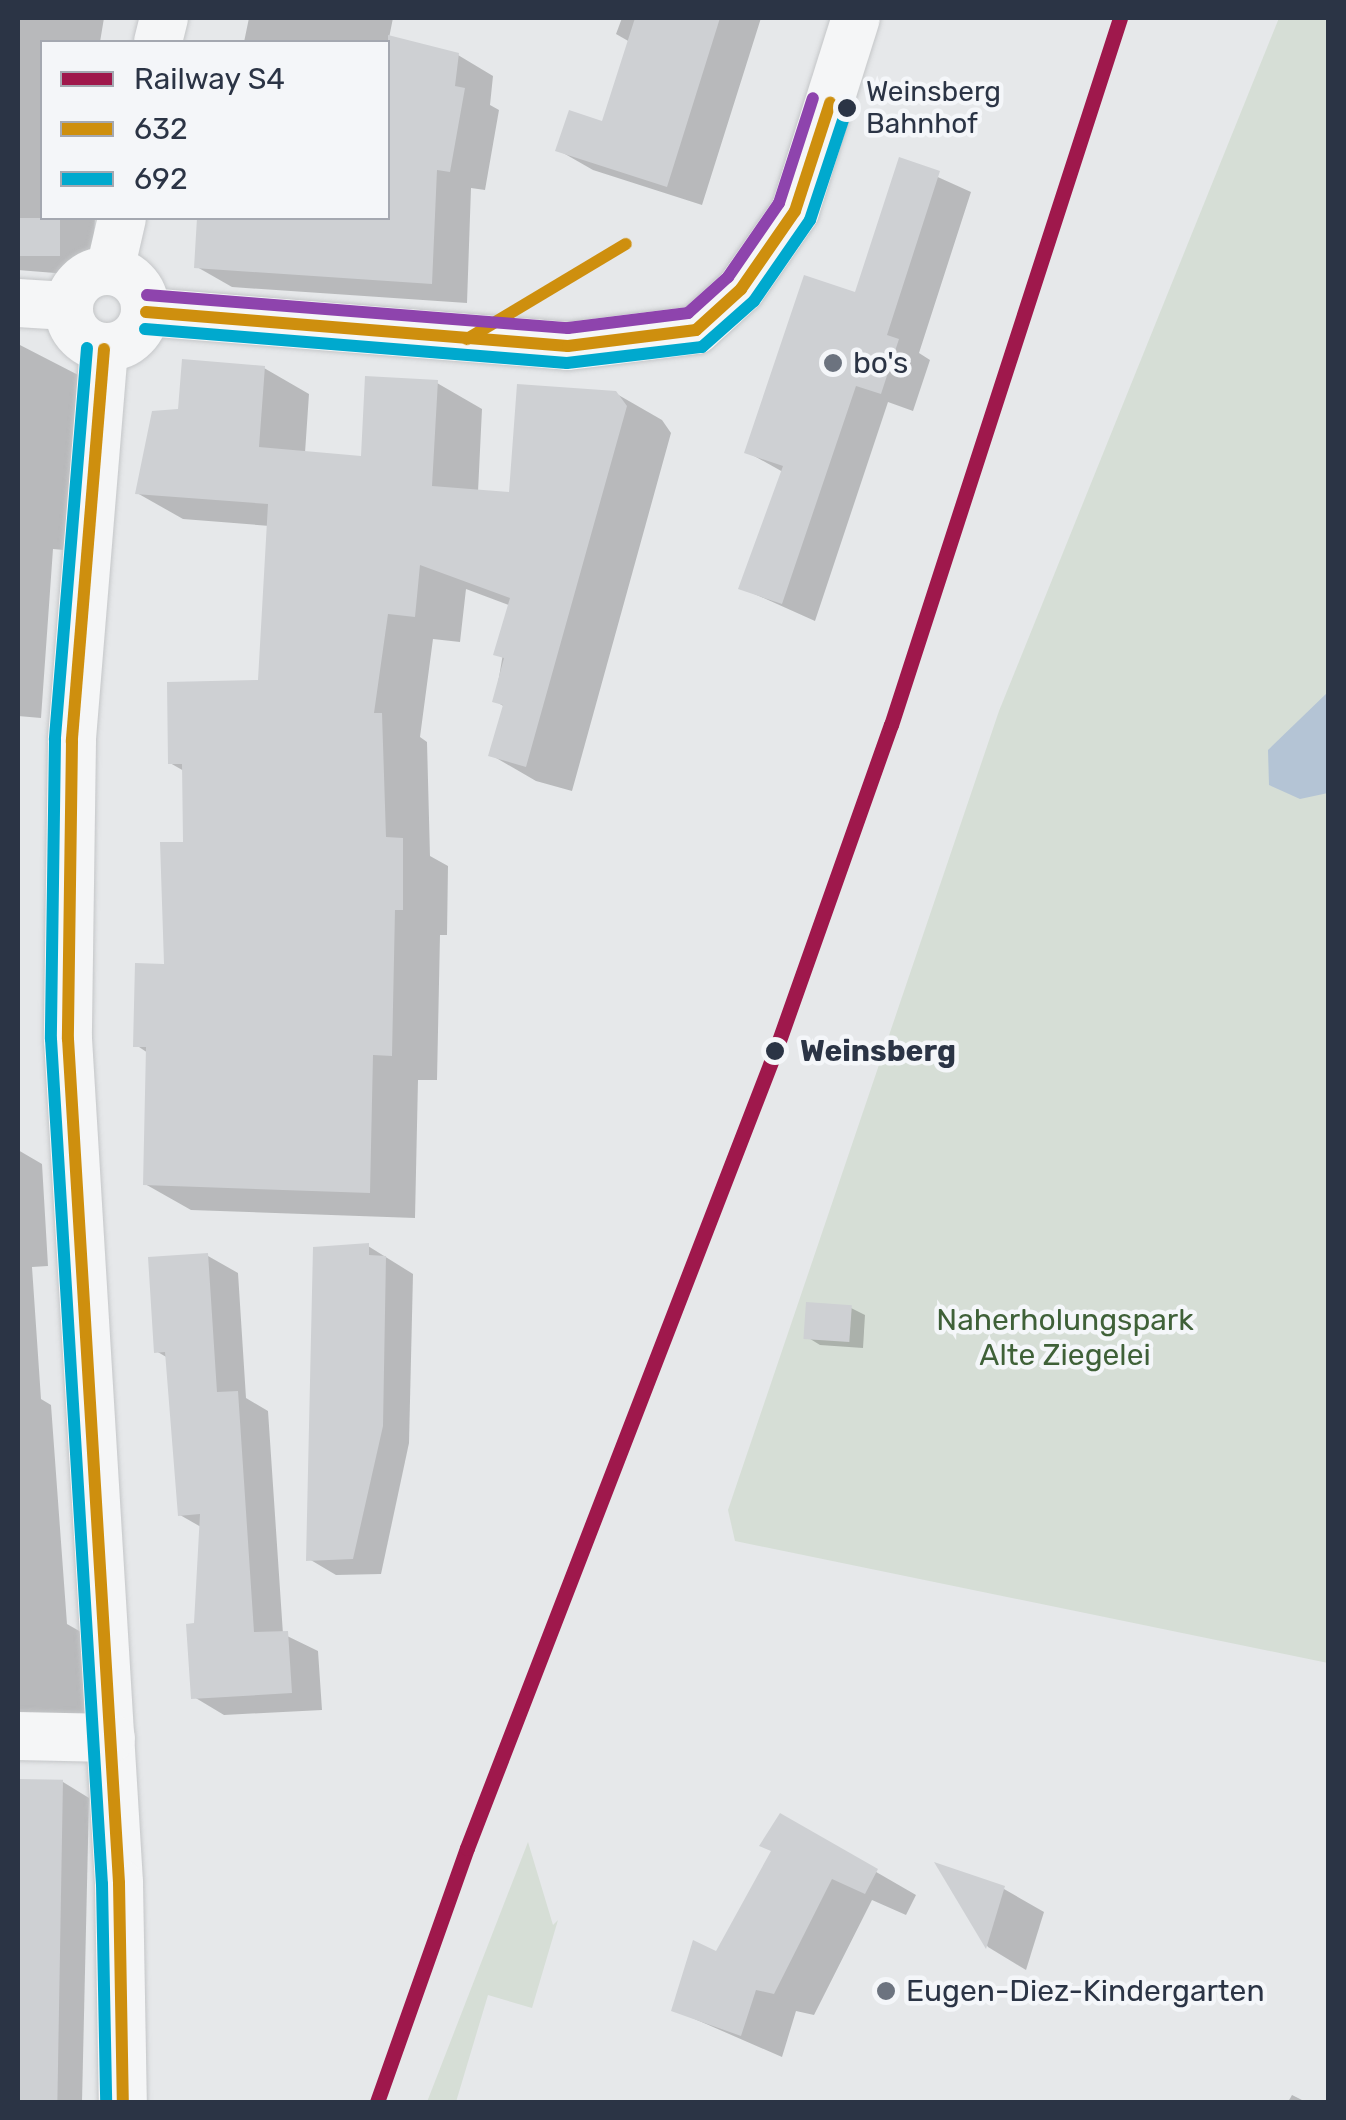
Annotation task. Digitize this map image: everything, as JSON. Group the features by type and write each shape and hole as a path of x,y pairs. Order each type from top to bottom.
{"street":[{"path":"146,312 568,346 696,330 741,290 795,211 856,18"},
{"path":"110,270 122,220"},
{"path":"110,270 129,277 142,292 146,312 131,338 104,348 84,341 68,306 75,287 90,274 110,270"},
{"path":"18,303 68,306"},
{"path":"104,348 72,741 68,1039 111,1738 123,2102"},
{"path":"18,1736 111,1738"}],"green space":[{"name":"Naherholungspark Alte Ziegelei","path":"1279,18 1328,18 1328,1663 735,1541 728,1510 999,711"},
{"path":"528,1842 553,1925 558,1920 532,2008 488,1995 456,2102 427,2102"}],"water":[{"path":"1328,692 1328,793 1300,799 1269,785 1268,750"}],"building":[{"path":"635,18 720,18 667,187 555,151 569,110 602,121"},
{"path":"388,35 459,53 455,86 465,88 450,172 437,170 432,284 194,268 197,220 390,220"},
{"path":"899,157 940,171 887,335 899,339 881,394 856,386 782,604 738,589 783,466 744,453 804,275 855,292"},
{"path":"18,218 60,220 60,256 18,256"},
{"path":"182,359 265,366 259,447 361,456 365,376 438,380 432,486 509,492 517,384 616,391 627,406 526,767 488,756 503,705 492,702 504,658 493,655 510,598 420,565 415,617 388,614 374,713 382,713 386,837 403,838 403,910 395,910 392,1056 373,1055 370,1193 143,1185 146,1047 133,1047 135,963 164,964 160,842 183,842 182,764 168,764 167,682 258,680 268,504 135,494 152,411 178,409"},
{"path":"369,1243 369,1255 386,1256 383,1426 353,1559 306,1561 313,1247"},
{"path":"208,1253 217,1392 238,1391 254,1632 288,1631 292,1693 191,1699 186,1624 194,1623 200,1514 178,1516 165,1352 154,1353 148,1257"},
{"path":"806,1302 852,1305 849,1342 803,1339"},
{"path":"18,1779 63,1780 57,2102 18,2102"},
{"path":"780,1813 878,1869 865,1894 832,1879 774,1994 756,1990 741,2036 671,2011 693,1940 716,1951 771,1851 759,1846"},
{"path":"934,1862 1005,1886 986,1949"}],"rail line":[{"name":"S4","path":"377,2102 467,1848 776,1049 891,725 1120,18"}],"transit line":[{"path":"147,295 568,328 688,313 728,277 779,203 813,98"},
{"name":"632","path":"146,312 568,346 696,330 741,289 795,211 830,103"},
{"name":"692","path":"145,329 567,363 702,347 754,301 810,220 847,108"},
{"name":"632","path":"467,339 626,244"},
{"name":"692","path":"87,348 55,740 51,1039 102,1884 106,2102"},
{"name":"632","path":"104,349 72,741 68,1039 119,1883 123,2102"}],"place":[{"name":"Weinsberg Bahnhof","path":"847,108"},
{"name":"bo's","path":"833,363"},
{"name":"Weinsberg","path":"775,1051"},
{"name":"Eugen-Diez-Kindergarten","path":"886,1991"}]}
